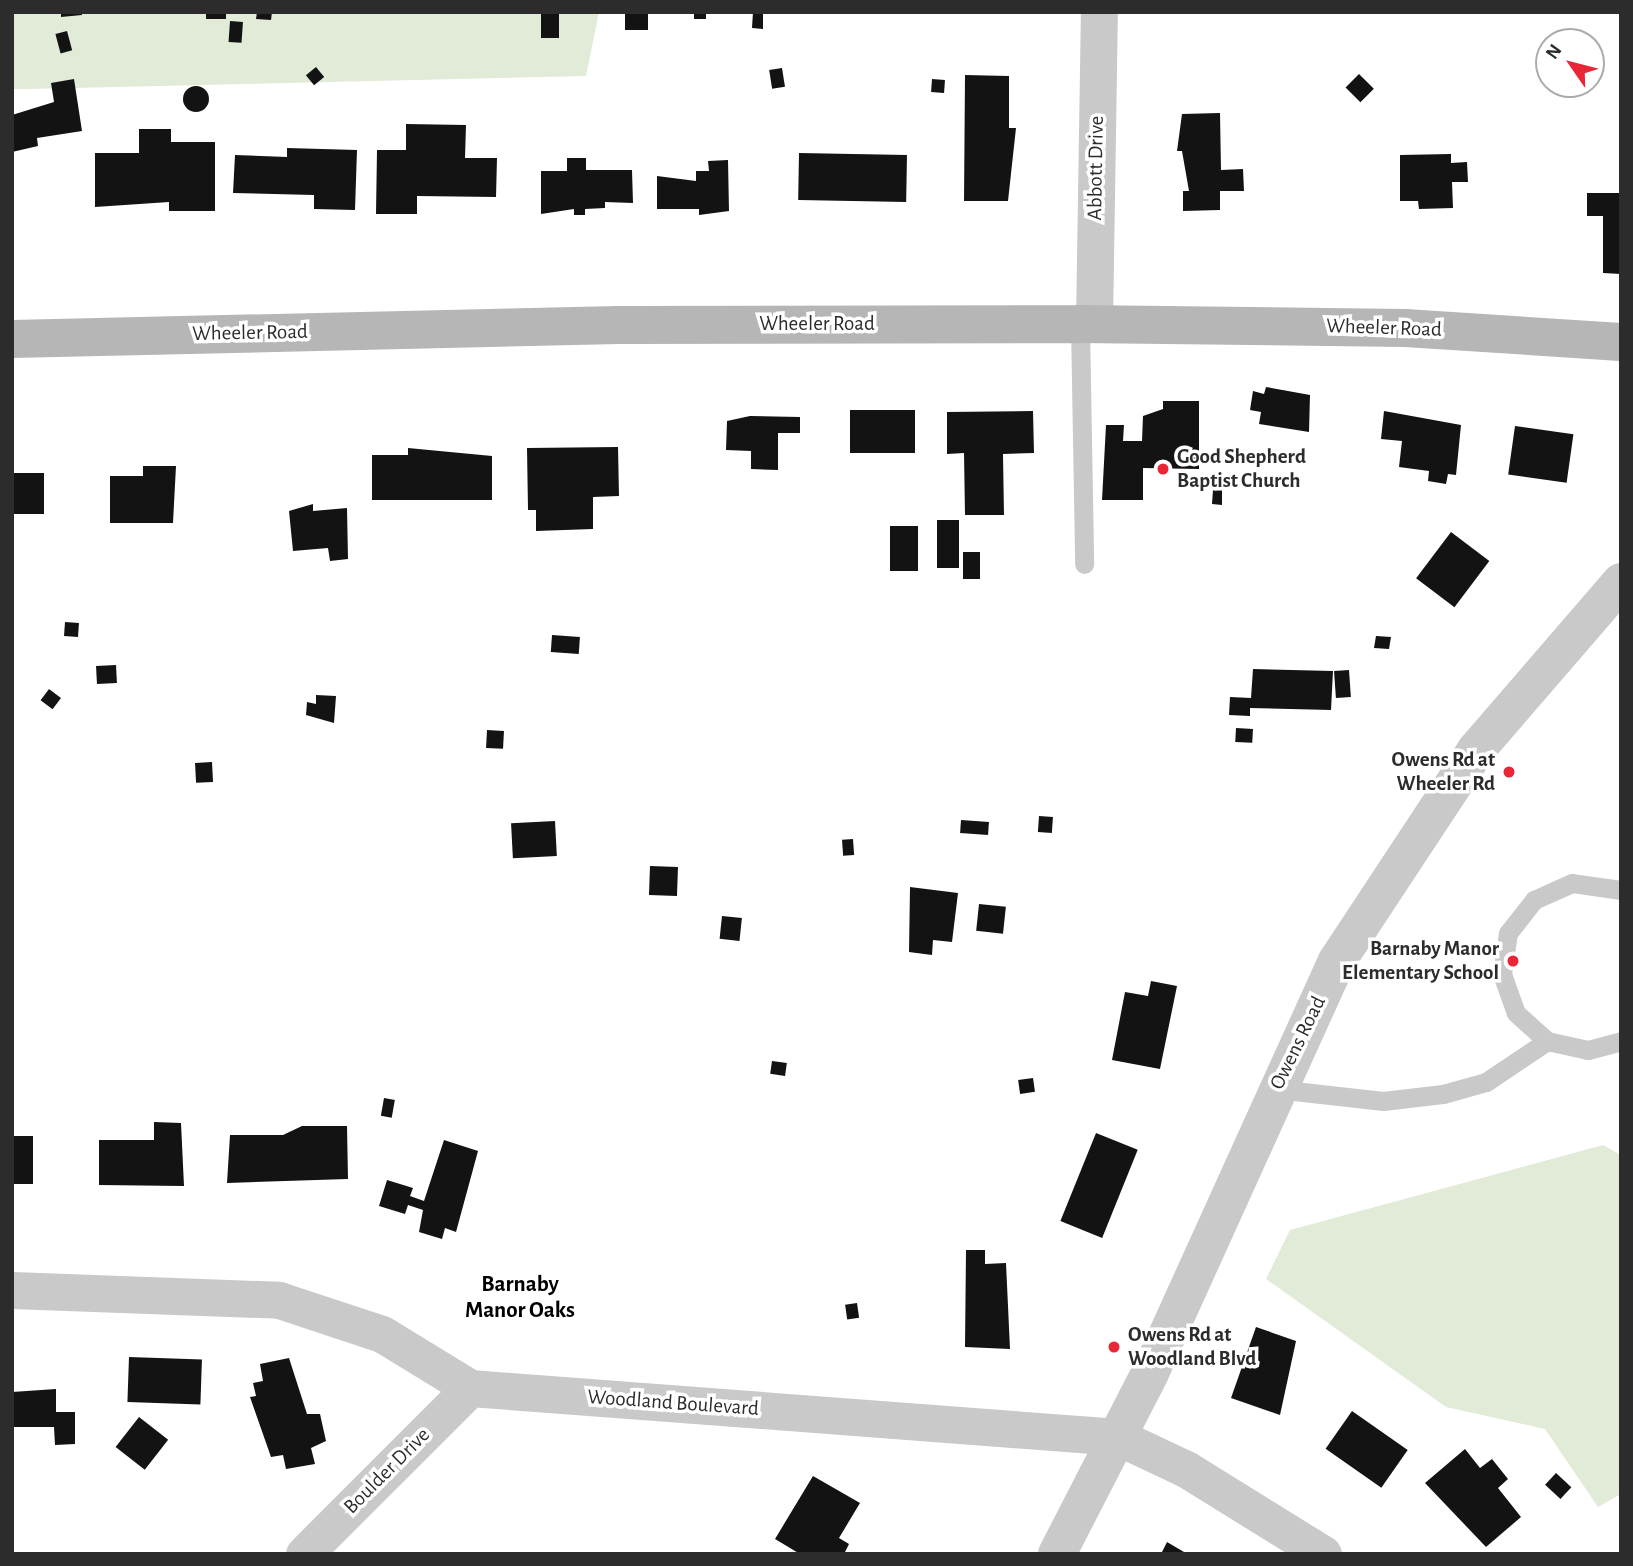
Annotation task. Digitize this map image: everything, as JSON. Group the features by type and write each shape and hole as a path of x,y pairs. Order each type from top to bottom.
{"main road":[{"name":"Wheeler Road","path":"12,339 620,325 1087,324 1405,328 1621,342"}],"street":[{"name":"Abbott Drive","path":"1087,324 1099,12"},
{"name":"Owens Road","path":"1056,1554 1118,1437 1276,1089 1338,961 1398,860 1476,750 1621,582"},
{"name":"Woodland Boulevard","path":"12,1290 279,1300 382,1334 470,1388 1118,1437 1186,1469 1323,1554"},
{"name":"Boulder Drive","path":"304,1554 470,1388"}],"lane":[{"path":"1084,564 1087,324"},
{"path":"1618,884 1573,883 1552,889 1534,900 1508,933 1502,953 1506,995 1547,1041 1588,1050 1621,1041"},
{"path":"1276,1089 1382,1101 1443,1094 1486,1082 1547,1041"}],"green space":[{"path":"12,12 599,12 586,76 12,89"},
{"path":"1603,1145 1621,1155 1621,1494 1598,1507 1545,1429 1446,1407 1266,1279 1290,1230"}],"building":[{"path":"61,12 82,12 82,15 61,17"},
{"path":"206,12 226,12 226,19 206,19"},
{"path":"257,12 272,12 271,20 256,19"},
{"path":"625,12 648,12 648,30 625,30"},
{"path":"694,12 706,12 706,19 694,19"},
{"path":"753,12 763,12 763,29 752,28"},
{"path":"541,13 559,13 559,38 541,38"},
{"path":"230,21 243,22 242,43 229,42"},
{"path":"67,31 72,50 61,53 55,34"},
{"path":"316,67 324,77 314,85 306,75"},
{"path":"782,68 785,87 772,89 769,70"},
{"path":"1359,74 1374,89 1360,102 1346,87"},
{"path":"965,75 1009,76 1009,128 1016,128 1008,201 964,201"},
{"path":"74,79 82,131 37,138 38,146 12,152 12,115 54,102 51,83"},
{"path":"932,79 945,80 944,93 931,92"},
{"path":"196,86 205,90 209,99 205,108 196,112 187,108 183,99 187,90"},
{"path":"1220,113 1221,170 1243,169 1244,191 1220,191 1220,210 1183,211 1183,191 1189,191 1182,151 1177,151 1182,114"},
{"path":"406,124 466,125 465,158 497,158 496,197 417,196 417,214 376,214 377,150 406,150"},
{"path":"139,129 171,129 171,142 215,142 215,211 169,211 169,202 95,207 95,153 139,153"},
{"path":"287,148 357,150 355,210 314,209 314,195 233,193 235,155 287,157"},
{"path":"799,153 907,155 906,202 798,200"},
{"path":"1451,154 1451,163 1467,162 1468,182 1452,182 1453,208 1419,209 1418,201 1400,201 1400,155"},
{"path":"567,158 586,158 586,170 632,170 633,203 605,202 605,208 585,209 585,215 574,215 574,209 541,214 541,171 567,171"},
{"path":"728,160 729,211 699,215 699,209 657,209 657,176 696,181 696,171 709,171 708,161"},
{"path":"1587,193 1620,193 1621,274 1603,273 1603,216 1587,216"},
{"path":"1266,387 1310,395 1309,432 1259,424 1261,412 1250,410 1253,391 1264,394"},
{"path":"1163,401 1199,401 1199,469 1143,468 1143,500 1102,500 1106,425 1124,425 1123,441 1142,441 1143,416 1163,409"},
{"path":"850,410 915,410 915,453 850,453"},
{"path":"1033,411 1034,453 1003,454 1004,515 965,515 964,453 947,454 947,412"},
{"path":"1384,411 1461,425 1456,475 1448,474 1446,484 1428,481 1429,471 1399,467 1402,441 1381,439"},
{"path":"750,416 800,417 800,433 778,433 778,470 751,469 751,451 726,450 727,421"},
{"path":"1515,426 1573,434 1567,483 1508,475"},
{"path":"618,447 619,496 593,497 593,529 536,531 536,510 528,510 527,448"},
{"path":"408,448 492,456 492,500 372,500 372,455 408,455"},
{"path":"143,466 176,466 173,523 110,523 110,476 143,476"},
{"path":"12,473 44,473 44,514 12,514"},
{"path":"1213,490 1222,490 1222,505 1212,504"},
{"path":"313,504 313,511 347,508 348,559 330,561 328,548 293,551 289,511"},
{"path":"937,520 959,520 959,568 937,568"},
{"path":"890,526 918,526 918,571 890,571"},
{"path":"1451,532 1489,561 1454,607 1416,578"},
{"path":"963,552 980,552 980,579 963,579"},
{"path":"65,622 79,623 78,637 64,636"},
{"path":"552,635 580,637 579,654 551,652"},
{"path":"1376,636 1391,637 1389,649 1374,648"},
{"path":"116,665 117,683 97,684 96,666"},
{"path":"1253,669 1333,671 1331,710 1250,708 1250,716 1229,715 1230,697 1251,698"},
{"path":"1349,670 1351,697 1336,698 1334,671"},
{"path":"49,689 61,698 53,709 41,700"},
{"path":"316,695 336,696 334,723 306,715 307,702 316,704"},
{"path":"1236,728 1253,729 1252,743 1235,742"},
{"path":"487,730 504,731 503,749 486,748"},
{"path":"212,762 213,782 196,783 195,763"},
{"path":"1039,816 1053,817 1052,833 1038,832"},
{"path":"961,820 989,822 988,835 960,833"},
{"path":"555,821 557,856 513,858 511,823"},
{"path":"853,839 854,855 843,856 842,840"},
{"path":"650,866 678,867 677,896 649,895"},
{"path":"910,887 958,893 952,942 933,940 932,955 909,952"},
{"path":"979,904 1006,907 1003,934 976,931"},
{"path":"722,916 742,918 739,941 720,939"},
{"path":"1151,981 1177,986 1160,1069 1112,1060 1125,992 1148,996"},
{"path":"772,1061 787,1063 785,1076 770,1074"},
{"path":"1033,1078 1035,1092 1020,1094 1018,1080"},
{"path":"384,1098 395,1100 392,1118 381,1116"},
{"path":"154,1122 181,1123 184,1186 99,1185 99,1140 154,1140"},
{"path":"302,1126 347,1126 348,1179 227,1183 230,1135 283,1135"},
{"path":"1096,1133 1138,1150 1102,1238 1060,1221"},
{"path":"12,1136 33,1136 33,1184 12,1184"},
{"path":"444,1140 478,1151 456,1232 445,1228 442,1239 419,1232 423,1210 408,1205 405,1214 379,1206 387,1180 413,1188 410,1196 424,1201"},
{"path":"966,1250 985,1250 985,1264 1006,1263 1010,1349 965,1347"},
{"path":"857,1303 859,1318 847,1320 845,1305"},
{"path":"1256,1327 1296,1341 1280,1415 1231,1398"},
{"path":"129,1357 202,1360 200,1405 127,1402"},
{"path":"289,1358 307,1414 320,1414 326,1441 311,1448 315,1464 286,1469 283,1455 271,1457 250,1397 256,1396 253,1383 263,1381 260,1364"},
{"path":"56,1389 56,1412 75,1412 75,1444 55,1445 54,1427 12,1427 12,1392"},
{"path":"1352,1411 1408,1450 1381,1488 1326,1449"},
{"path":"139,1417 168,1440 145,1470 116,1447"},
{"path":"1465,1449 1480,1468 1492,1459 1508,1479 1498,1488 1521,1517 1486,1547 1425,1483"},
{"path":"1556,1473 1571,1487 1560,1499 1545,1485"},
{"path":"813,1476 860,1503 839,1538 849,1544 844,1554 800,1554 775,1539"},
{"path":"1167,1542 1184,1552 1195,1554 1161,1554"}],"place":[{"name":"Good Shepherd Baptist Church","path":"1163,469"},
{"name":"Owens Rd at Wheeler Rd","path":"1509,772"},
{"name":"Barnaby Manor Elementary School","path":"1513,961"},
{"name":"Owens Rd at Woodland Blvd","path":"1114,1347"}],"district":[{"name":"Barnaby Manor Oaks","path":"520,1298"}]}
